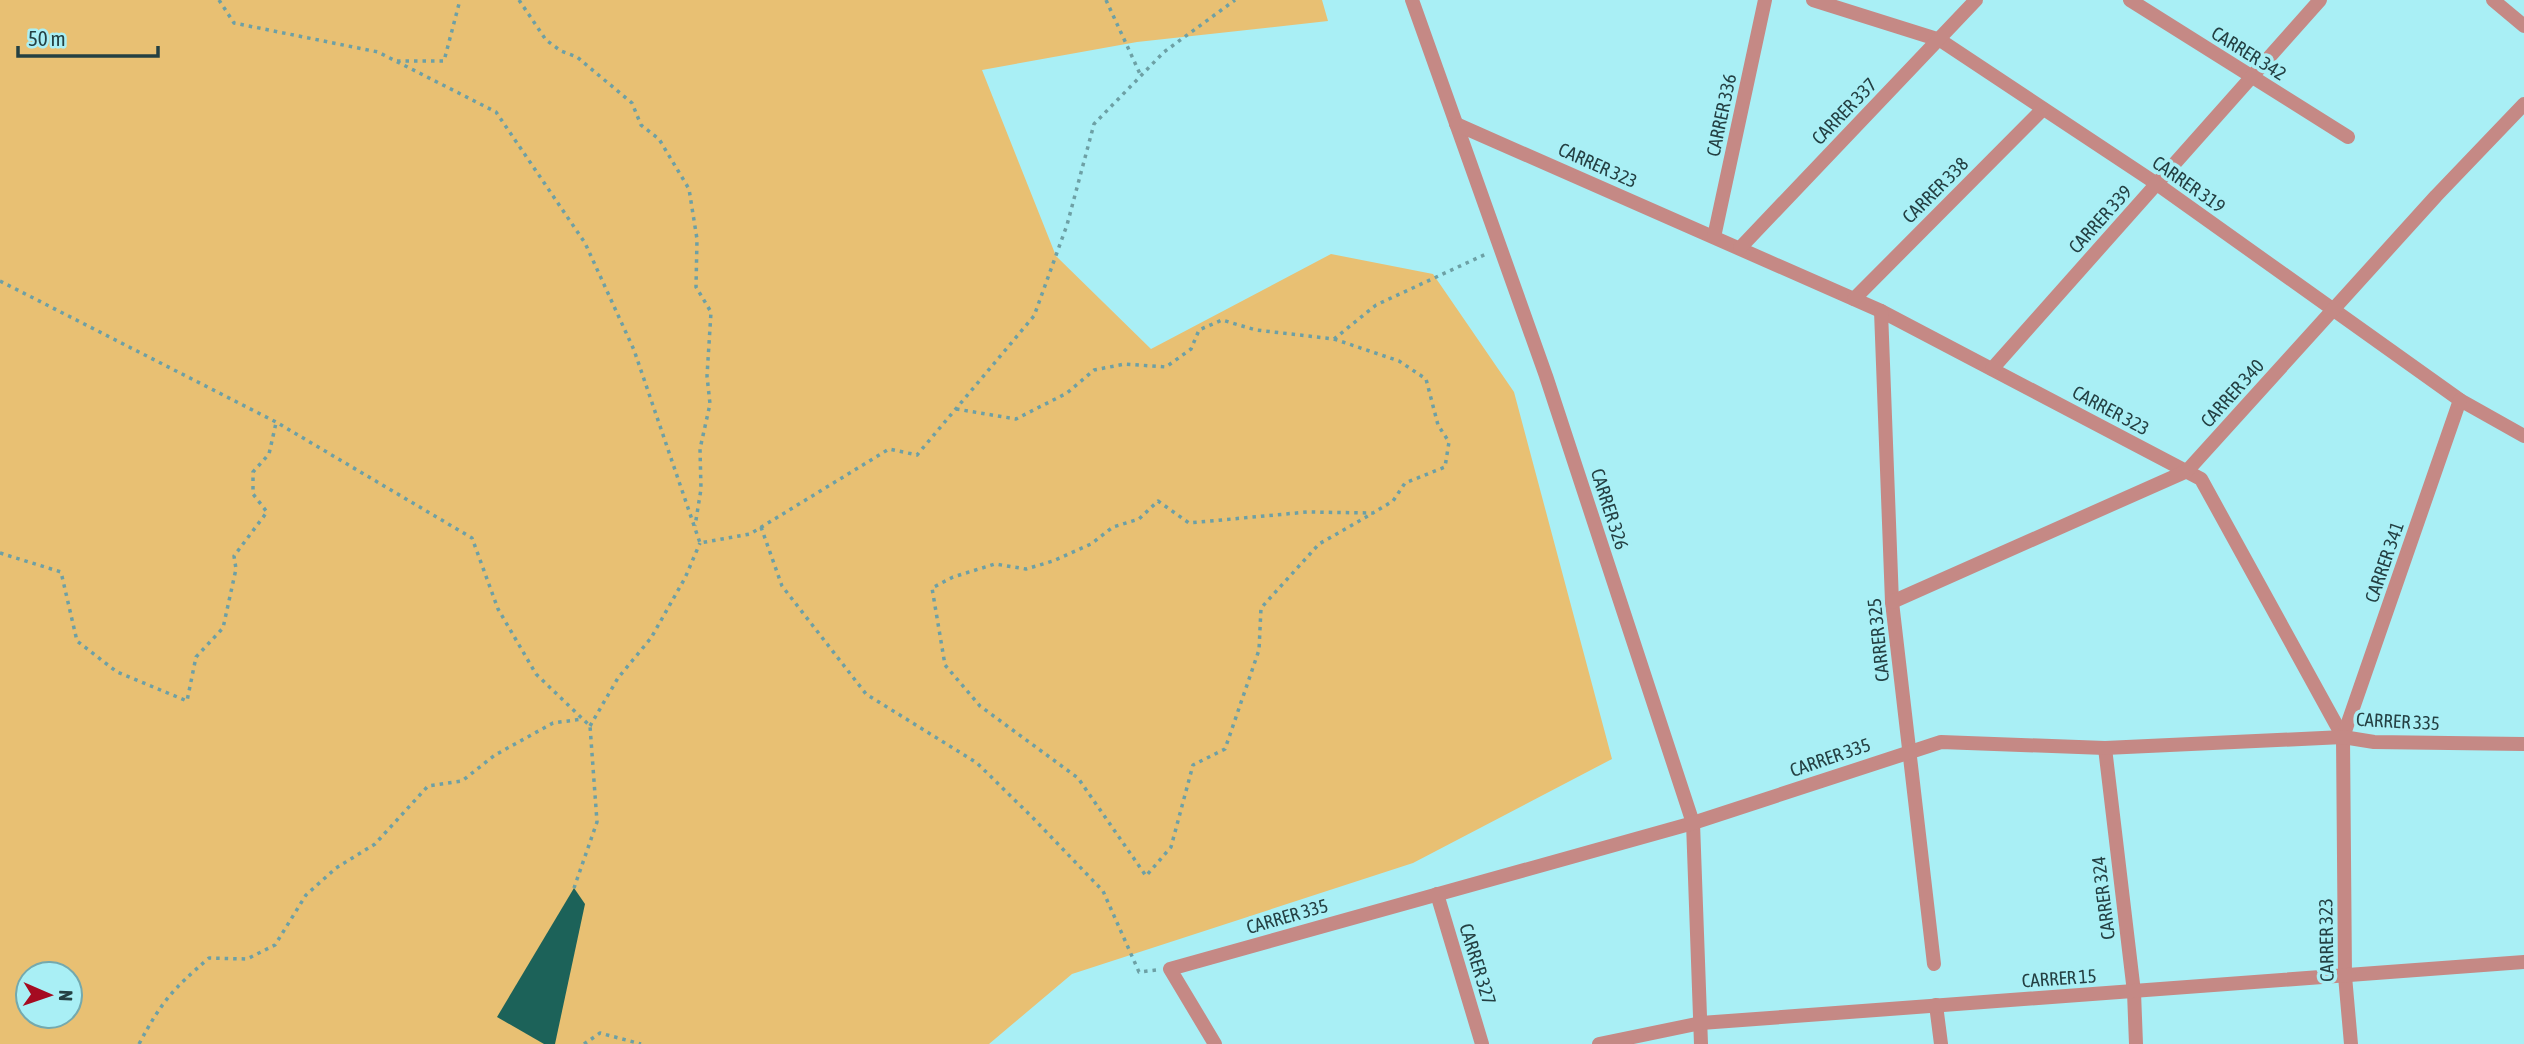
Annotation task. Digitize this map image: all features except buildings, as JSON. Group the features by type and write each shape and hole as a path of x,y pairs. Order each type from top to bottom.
{"street":[{"name":"CARRER 326","path":"1412,0 1546,376 1693,823 1700,1044"},
{"name":"CARRER 336","path":"1714,237 1765,0"},
{"name":"CARRER 319","path":"1813,0 1940,40 2157,184 2460,400 2524,436"},
{"name":"CARRER 337","path":"1740,248 1976,0"},
{"name":"CARRER 342","path":"2130,0 2348,137"},
{"name":"CARRER 339","path":"1992,369 2320,0"},
{"path":"2493,0 2524,26"},
{"name":"CARRER 340","path":"1892,602 2187,471 2524,104"},
{"name":"CARRER 338","path":"1854,299 2043,109"},
{"name":"CARRER 323","path":"1456,124 1881,311 2201,479 2343,737 2345,976 2351,1044"},
{"name":"CARRER 325","path":"1881,311 1892,602 1934,964"},
{"name":"CARRER 341","path":"2343,737 2460,400"},
{"name":"CARRER 335","path":"1170,969 1693,823 1941,742 2105,748 2343,737 2374,742 2524,744"},
{"name":"CARRER 324","path":"2105,748 2134,992 2136,1044"},
{"name":"CARRER 327","path":"1437,894 1482,1044"},
{"name":"CARRER 15","path":"1599,1044 1700,1023 2524,962"},
{"path":"1170,969 1215,1044"},
{"path":"1936,1005 1941,1044"}],"path":[{"path":"219,0 234,23 378,52 496,112 585,243 634,350 700,543 685,578 651,638 618,678 590,726 597,822 574,888"},
{"path":"397,61 444,61 460,0"},
{"path":"519,0 546,40 561,51 577,57 632,103 641,125 659,139 689,189 696,239 696,287 711,312 707,376 710,404 700,449 701,489 695,528"},
{"path":"1106,0 1141,76"},
{"path":"700,543 750,534 889,449 917,455 1034,316 1067,225 1094,124 1164,52 1235,0"},
{"path":"1334,339 1376,305 1500,247"},
{"path":"0,281 276,422 472,538 498,609 536,674 590,726"},
{"path":"956,409 1016,419 1067,393 1094,370 1125,364 1166,367 1191,349 1199,330 1222,320 1256,330 1334,339 1399,361 1426,379 1438,425 1449,442 1445,467 1405,483 1393,500 1373,513 1319,544 1261,608 1259,650 1225,749 1194,765 1171,847 1146,876 1078,778 980,706 945,665 932,588 953,577 995,564 1026,569 1053,561 1091,544 1113,527 1139,519 1158,501 1189,523 1307,512 1373,513"},
{"path":"0,553 61,572 77,641 117,672 187,701 196,657 223,628 236,569 234,556 267,512 253,494 253,471 269,454 276,422"},
{"path":"761,527 782,586 866,694 977,764 1033,818 1103,891 1139,972 1170,969"},
{"path":"139,1044 160,1004 172,989 209,958 247,959 275,945 306,895 336,868 375,844 428,786 462,781 495,755 527,740 553,723 583,719"},
{"path":"584,1044 600,1032 641,1044"}],"shaded area":[{"path":"0,0 1322,0 1328,21 1137,42 982,70 1056,256 1151,349 1331,254 1433,274 1514,392 1612,759 1413,863 1072,974 989,1044 0,1044"}]}
